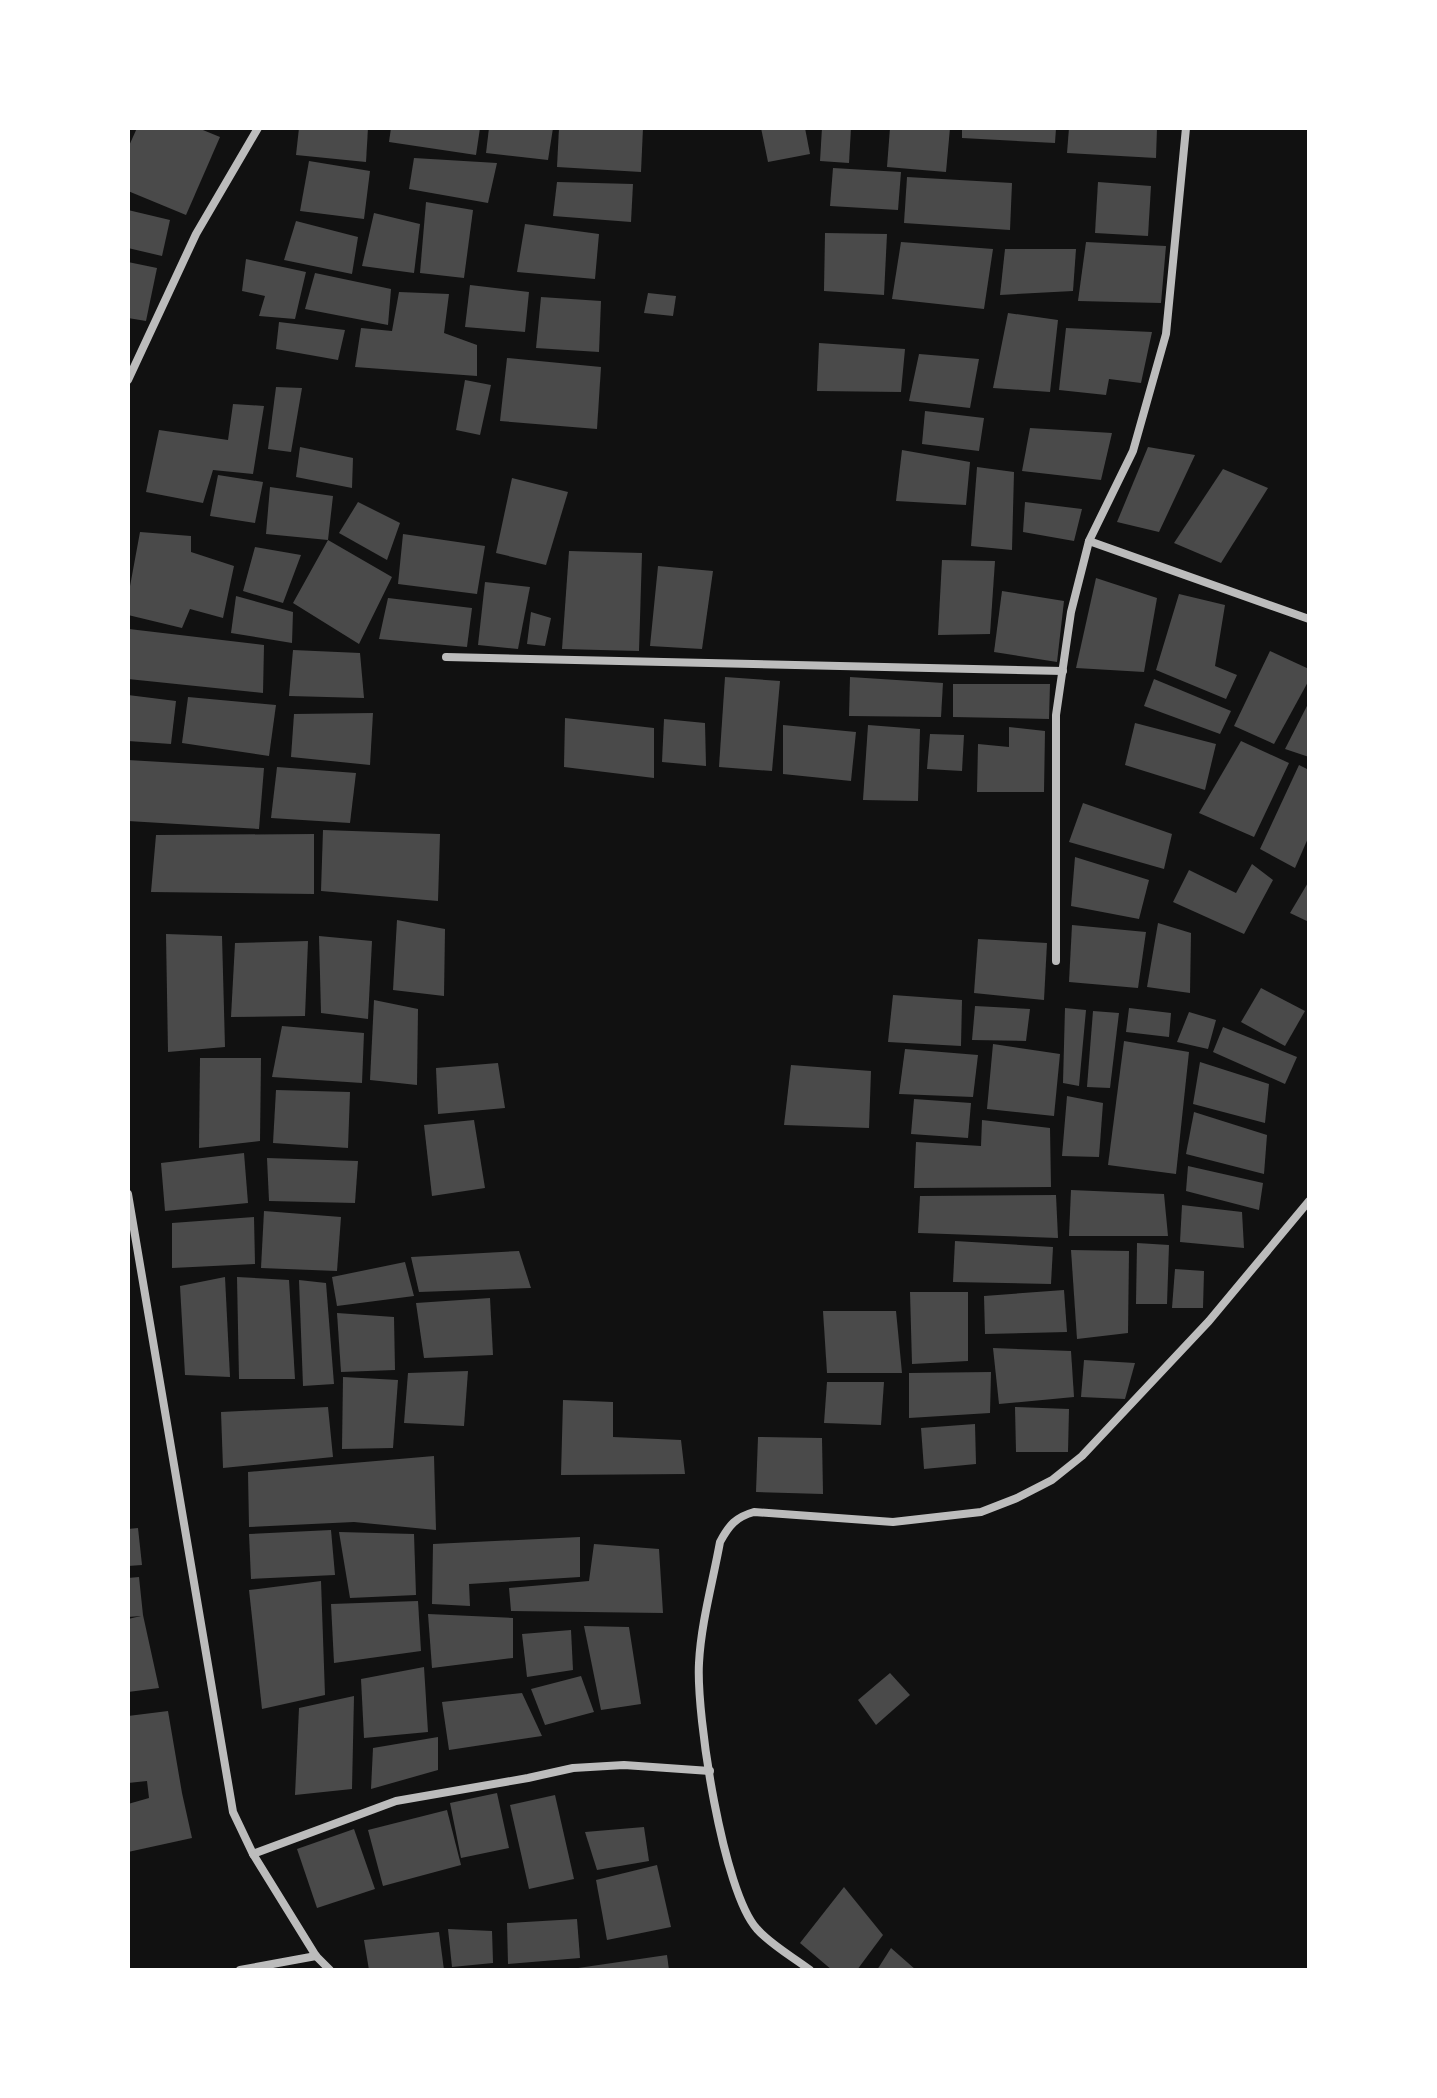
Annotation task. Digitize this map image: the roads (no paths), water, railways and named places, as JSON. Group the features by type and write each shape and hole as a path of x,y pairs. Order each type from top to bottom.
{"street":[{"path":"128,380 196,234 258,128"},
{"path":"1056,961 1056,715 1071,612 1089,541 1133,451 1166,334 1186,128"},
{"path":"1089,541 1309,619"},
{"path":"446,657 1063,671"},
{"path":"128,1194 233,1812 253,1854 316,1956 330,1970"},
{"path":"810,1970 757,1929 739,1901 710,1771 701,1713 699,1662 720,1542 728,1528 739,1516 754,1512 893,1522 981,1512 1052,1480 1082,1456 1209,1321 1309,1201"},
{"path":"253,1854 396,1801 573,1768 624,1765 710,1771"},
{"path":"240,1970 316,1956"}]}
